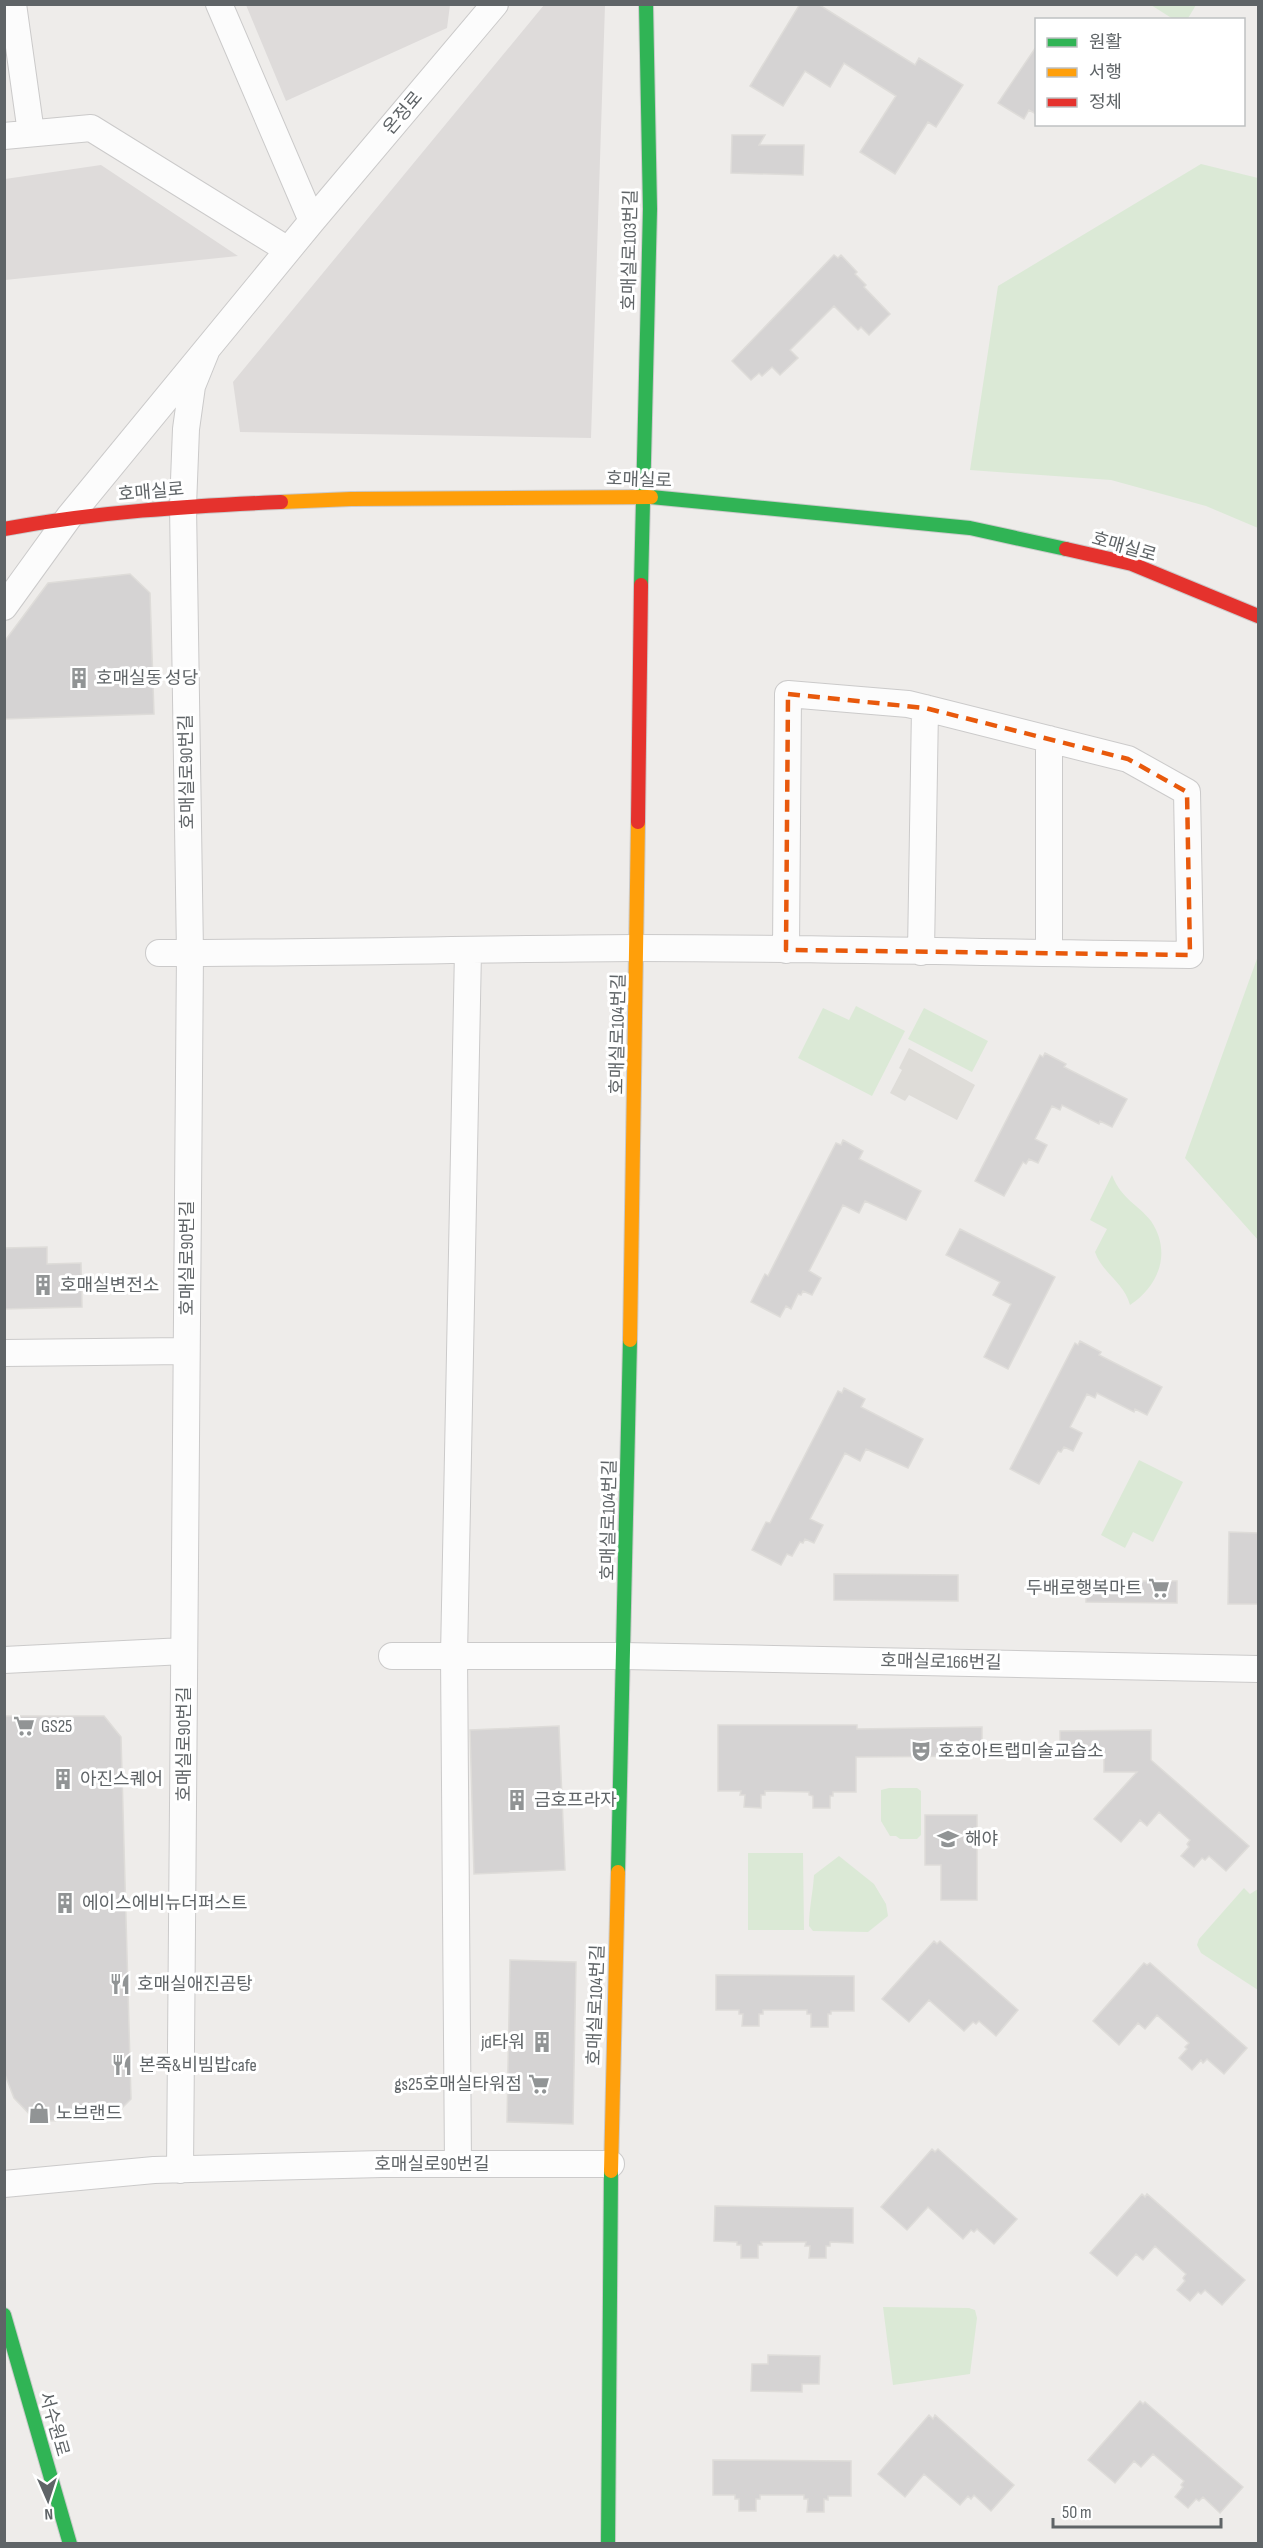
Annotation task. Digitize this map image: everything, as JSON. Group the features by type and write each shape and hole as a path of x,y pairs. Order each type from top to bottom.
{"street":[{"path":"13,4 31,133"},
{"path":"219,4 312,221"},
{"name":"온정로","path":"4,607 69,518 312,221 495,4"},
{"name":"호매실로103번길","path":"642,496 650,209 646,4"},
{"path":"4,136 91,128 288,250"},
{"name":"호매실로90번길","path":"180,2170 190,953 183,506 186,429 192,386 207,349"},
{"name":"호매실로","path":"4,529 69,518 183,506 351,499 642,496 970,528 1132,564 1258,616"},
{"name":"호매실로104번길","path":"608,2544 611,2164 624,1656 637,948 642,496"},
{"path":"159,953 637,948 921,952 1190,955 1187,792 1128,759 925,708 908,704 788,694 786,950"},
{"path":"921,952 925,708"},
{"path":"1049,739 1049,953"},
{"path":"458,2164 454,1656 468,950"},
{"path":"4,1353 186,1351"},
{"path":"4,1660 184,1651"},
{"name":"호매실로166번길","path":"392,1656 624,1656 1258,1669"},
{"name":"호매실로90번길","path":"4,2184 180,2170 458,2164 611,2164"},
{"name":"서수원로","path":"4,2315 70,2544"}],"highlighted area":[{"path":"788,694 925,708 1128,759 1187,792 1190,955 786,950"}],"shaded area":[{"path":"246,5 450,5 447,28 286,101"},
{"path":"544,5 605,5 591,438 240,432 233,382"},
{"path":"101,165 238,256 5,280 5,179"},
{"path":"909,1048 975,1085 957,1120 909,1095 905,1101 890,1093 902,1070 899,1068"}],"green space":[{"path":"1151,4 1196,5 1188,18 1171,18"},
{"path":"1201,164 1258,178 1258,528 1206,506 1111,480 970,470 998,286"},
{"path":"1258,956 1258,1240 1185,1158"},
{"path":"856,1006 905,1031 872,1096 798,1058 823,1008 849,1020"},
{"path":"924,1008 988,1041 972,1072 908,1039"},
{"path":"1112,1175 1125,1196 1151,1221 1161,1245 1159,1268 1155,1278 1140,1297 1130,1305 1123,1290 1103,1266 1095,1252 1107,1229 1090,1220"},
{"path":"1139,1460 1183,1482 1153,1542 1133,1532 1125,1548 1101,1535"},
{"path":"917,1788 921,1791 921,1835 917,1839 900,1839 890,1836 881,1821 881,1790"},
{"path":"748,1853 803,1853 804,1930 748,1930"},
{"path":"839,1856 874,1884 886,1904 888,1916 868,1932 813,1931 809,1926 814,1875"},
{"path":"1244,1888 1250,1894 1258,1889 1258,1990 1201,1953 1197,1945 1199,1939"},
{"path":"883,2307 969,2308 975,2310 977,2318 970,2374 893,2385"}],"building":[{"path":"800,4 818,4 915,65 919,58 963,85 936,127 928,122 895,174 860,152 896,96 844,63 830,87 805,71 783,106 750,86"},
{"path":"1035,48 1035,113 1029,110 1024,119 998,103"},
{"path":"732,135 765,135 759,145 804,145 803,175 731,173"},
{"path":"834,255 838,258 841,255 857,272 855,274 866,285 864,287 890,314 869,335 861,327 858,330 834,306 790,350 798,358 780,375 772,367 762,376 759,373 751,380 732,361"},
{"name":"호매실동 성당","path":"130,574 150,593 154,714 4,719 4,642 48,583"},
{"path":"1045,1053 1066,1064 1064,1067 1127,1099 1112,1127 1100,1121 1099,1124 1062,1105 1060,1110 1052,1106 1035,1139 1047,1145 1038,1163 1029,1159 1026,1164 1023,1162 1004,1196 975,1181 1040,1055 1043,1057"},
{"path":"843,1140 863,1151 859,1159 921,1191 906,1220 865,1201 859,1213 843,1205 809,1271 821,1278 812,1295 803,1291 801,1295 798,1294 791,1309 786,1306 780,1317 751,1302 765,1274 768,1276 836,1143 841,1145"},
{"path":"960,1229 1055,1277 1008,1369 984,1357 1011,1304 993,1295 1000,1282 946,1255"},
{"name":"호매실변전소","path":"47,1247 47,1264 81,1263 82,1307 4,1309 4,1248"},
{"path":"1080,1341 1101,1352 1099,1355 1162,1387 1147,1415 1135,1409 1134,1412 1097,1393 1095,1398 1087,1394 1070,1427 1082,1433 1073,1451 1064,1447 1061,1452 1058,1451 1039,1484 1010,1469 1075,1343 1078,1345"},
{"path":"844,1388 865,1399 861,1407 923,1439 908,1468 866,1449 860,1461 845,1453 810,1519 823,1525 814,1543 805,1539 803,1543 800,1542 792,1556 787,1554 781,1565 752,1550 766,1522 770,1523 838,1391 842,1393"},
{"path":"1229,1532 1258,1533 1258,1604 1228,1604"},
{"path":"834,1574 958,1575 958,1601 834,1600"},
{"path":"1086,1581 1177,1581 1177,1603 1086,1602"},
{"path":"4,1716 104,1716 121,1737 131,2099 110,2120 36,2121 14,2098 4,2072"},
{"path":"718,1725 857,1725 857,1729 982,1727 982,1756 856,1757 856,1792 833,1792 833,1796 830,1796 830,1808 813,1808 813,1796 809,1795 809,1792 765,1791 765,1795 761,1795 761,1808 744,1807 745,1795 740,1795 741,1791 718,1791"},
{"name":"금호프라자","path":"559,1726 565,1870 474,1874 470,1730"},
{"path":"1151,1730 1151,1760 1249,1846 1226,1871 1209,1856 1205,1860 1202,1858 1194,1867 1181,1856 1189,1847 1187,1844 1190,1840 1159,1812 1147,1826 1140,1820 1121,1842 1094,1819 1137,1772 1104,1772 1104,1758 1073,1758 1074,1750 1060,1750 1060,1731"},
{"path":"925,1815 977,1815 977,1900 941,1900 941,1865 925,1865"},
{"path":"934,1941 937,1944 940,1941 1018,2010 996,2036 979,2021 976,2024 973,2022 964,2031 929,2000 909,2022 882,1999"},
{"name":"jd타워","path":"510,1960 576,1962 573,2124 507,2122"},
{"path":"1144,1963 1147,1965 1150,1963 1247,2048 1224,2074 1207,2059 1203,2063 1201,2060 1192,2070 1179,2058 1189,2043 1157,2015 1145,2029 1138,2023 1119,2045 1093,2021"},
{"path":"716,1975 854,1976 854,2011 831,2011 831,2014 828,2014 828,2027 811,2027 811,2014 807,2014 807,2010 763,2010 763,2014 759,2014 759,2026 742,2026 743,2014 739,2014 739,2010 716,2010"},
{"path":"932,2149 935,2152 938,2149 1017,2219 994,2244 977,2229 974,2232 971,2230 963,2239 928,2207 907,2230 881,2207"},
{"path":"1142,2194 1145,2197 1147,2194 1245,2280 1222,2305 1205,2290 1201,2294 1198,2292 1190,2301 1177,2290 1185,2281 1183,2278 1186,2274 1155,2246 1143,2260 1136,2254 1117,2276 1090,2253"},
{"path":"715,2206 853,2208 853,2243 830,2242 830,2246 826,2246 826,2258 809,2258 810,2246 805,2246 806,2242 761,2242 762,2245 758,2245 758,2258 741,2258 741,2245 737,2245 737,2242 714,2241"},
{"path":"768,2355 820,2356 819,2384 802,2384 802,2392 751,2391 752,2364 768,2364"},
{"path":"1140,2401 1143,2404 1145,2402 1243,2487 1220,2513 1203,2497 1199,2501 1196,2499 1188,2508 1175,2497 1183,2487 1181,2485 1184,2481 1153,2454 1141,2467 1134,2461 1115,2483 1088,2460"},
{"path":"929,2415 933,2419 935,2415 1014,2485 991,2511 974,2495 971,2499 968,2496 960,2505 924,2474 905,2497 878,2474"},
{"path":"713,2460 851,2461 851,2496 828,2496 828,2500 824,2499 824,2512 807,2512 808,2499 804,2499 804,2495 760,2495 760,2499 756,2499 756,2511 739,2511 739,2499 735,2499 735,2495 713,2495"}],"traffic: fast":[{"path":"641,585 650,209 646,4"},
{"path":"651,497 970,528 1066,549"},
{"path":"618,1872 630,1340"},
{"path":"608,2544 611,2171"},
{"path":"4,2315 70,2544"}],"traffic: slow":[{"path":"281,502 351,499 651,497"},
{"path":"630,1340 638,822"},
{"path":"611,2171 618,1872"}],"traffic: jam":[{"path":"4,529 73,518 142,511 281,502"},
{"path":"1066,549 1132,564 1258,616"},
{"path":"638,822 641,585"}],"place":[{"name":"호매실동 성당","path":"79,678"},
{"name":"호매실변전소","path":"43,1285"},
{"name":"두배로행복마트","path":"1159,1588"},
{"name":"GS25","path":"24,1726"},
{"name":"호호아트랩미술교습소","path":"921,1751"},
{"name":"아진스퀘어","path":"63,1779"},
{"name":"금호프라자","path":"517,1800"},
{"name":"해야","path":"948,1839"},
{"name":"에이스에비뉴더퍼스트","path":"65,1903"},
{"name":"호매실애진곰탕","path":"120,1984"},
{"name":"jd타워","path":"542,2042"},
{"name":"본죽&비빔밥cafe","path":"122,2065"},
{"name":"gs25호매실타워점","path":"539,2084"},
{"name":"노브랜드","path":"39,2113"}]}
